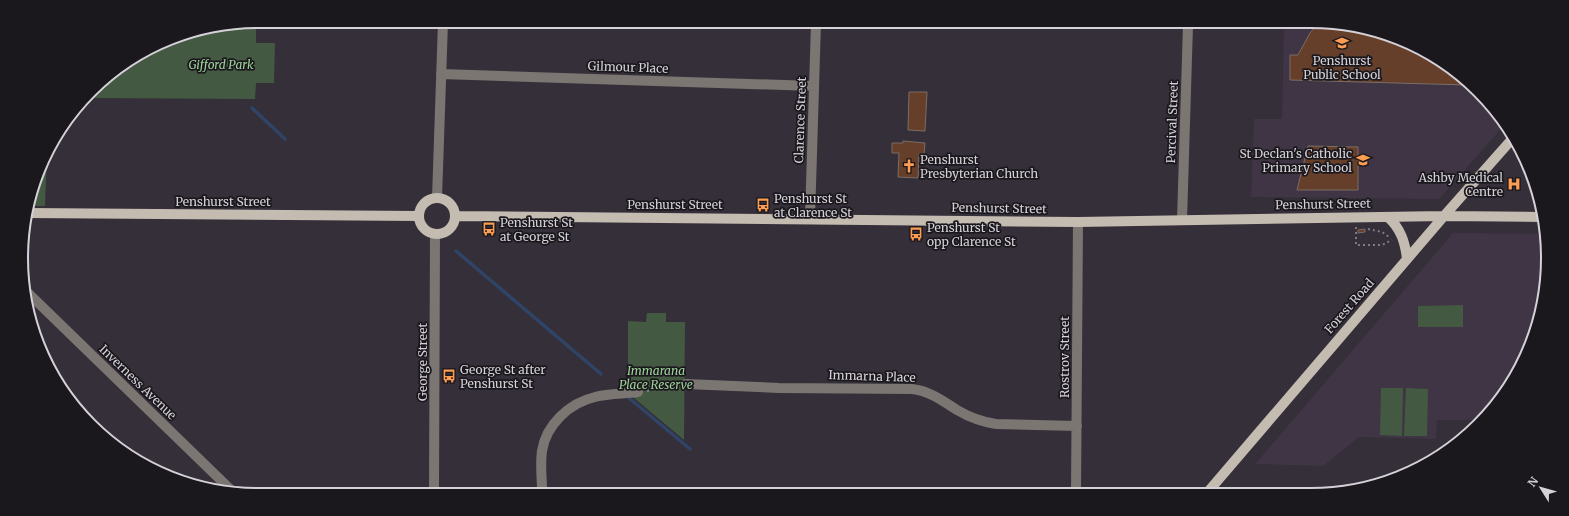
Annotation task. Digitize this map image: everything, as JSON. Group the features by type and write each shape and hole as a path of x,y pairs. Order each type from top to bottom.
{"main road":[{"name":"Forest Road","path":"1211,488 1444,216 1509,142"},
{"path":"437,198 442,199 451,205 455,216 454,222 447,231 435,234 425,230 419,216 420,210 426,201 437,198"},
{"name":"Penshurst Street","path":"32,213 419,216"},
{"name":"Penshurst Street","path":"455,216 810,218 1078,222 1444,216 1538,217"},
{"path":"1388,217 1395,224 1402,236 1407,259"}],"street":[{"path":"437,198 443,28"},
{"name":"Clarence Street","path":"810,218 816,28"},
{"name":"Percival Street","path":"1182,220 1188,28"},
{"name":"Gilmour Place","path":"441,74 814,86"},
{"name":"Rostrov Street","path":"1076,488 1078,222"},
{"name":"George Street","path":"434,488 435,234"},
{"name":"Inverness Avenue","path":"31,296 227,486"},
{"name":"Immarna Place","path":"686,384 901,388 918,390 938,397 968,416 987,423 1077,426"},
{"path":"542,488 541,458 544,444 549,430 558,419 568,410 589,399 638,392"}],"path":[{"path":"1361,228 1356,228 1356,245 1382,245 1397,238"},
{"path":"1365,228 1386,234 1392,240"},
{"path":"638,392 686,384"}],"shaded area":[{"name":"St Declan's Catholic Primary School","path":"1284,28 1326,28 1356,32 1385,40 1426,59 1463,85 1474,95 1501,129 1439,199 1251,197 1254,119 1282,119"},
{"path":"1453,233 1540,234 1541,273 1537,303 1529,332 1510,373 1502,386 1475,420 1437,420 1436,439 1359,437 1323,466 1255,464"}],"green space":[{"name":"Gifford Park","path":"243,28 256,28 256,43 275,43 274,83 256,83 255,99 92,98 106,85 130,67 156,52 184,40 213,32"},
{"path":"46,169 45,206 34,206 40,184"},
{"path":"1463,305 1463,327 1418,327 1418,306"},
{"name":"Immarana Place Reserve","path":"647,313 666,313 666,322 685,322 684,440 628,393 628,321 646,322"},
{"path":"1381,388 1403,388 1402,436 1380,435"},
{"path":"1406,388 1428,389 1427,436 1404,436"}],"building":[{"name":"Penshurst Public School","path":"1314,28 1326,28 1356,32 1385,40 1426,59 1463,85 1290,80 1290,55 1298,55"},
{"path":"909,92 927,92 925,131 908,130"},
{"name":"Penshurst Presbyterian Church","path":"903,141 925,143 924,154 919,154 918,178 898,177 899,153 892,153 892,143 903,143"},
{"path":"1308,146 1358,147 1358,190 1297,190"},
{"path":"1365,229 1365,232 1358,233 1358,230"}],"waterway":[{"path":"252,108 285,139"},
{"path":"456,251 601,374"},
{"path":"629,398 690,449"}],"place":[{"name":"Penshurst Public School","path":"1342,43"},
{"name":"St Declan's Catholic Primary School","path":"1363,160"},
{"name":"Penshurst Presbyterian Church","path":"909,166"},
{"name":"Ashby Medical Centre","path":"1514,184"},
{"name":"Penshurst St at Clarence St","path":"763,205"},
{"name":"Penshurst St at George St","path":"489,229"},
{"name":"Penshurst St opp Clarence St","path":"916,234"},
{"name":"George St after Penshurst St","path":"449,376"}]}
